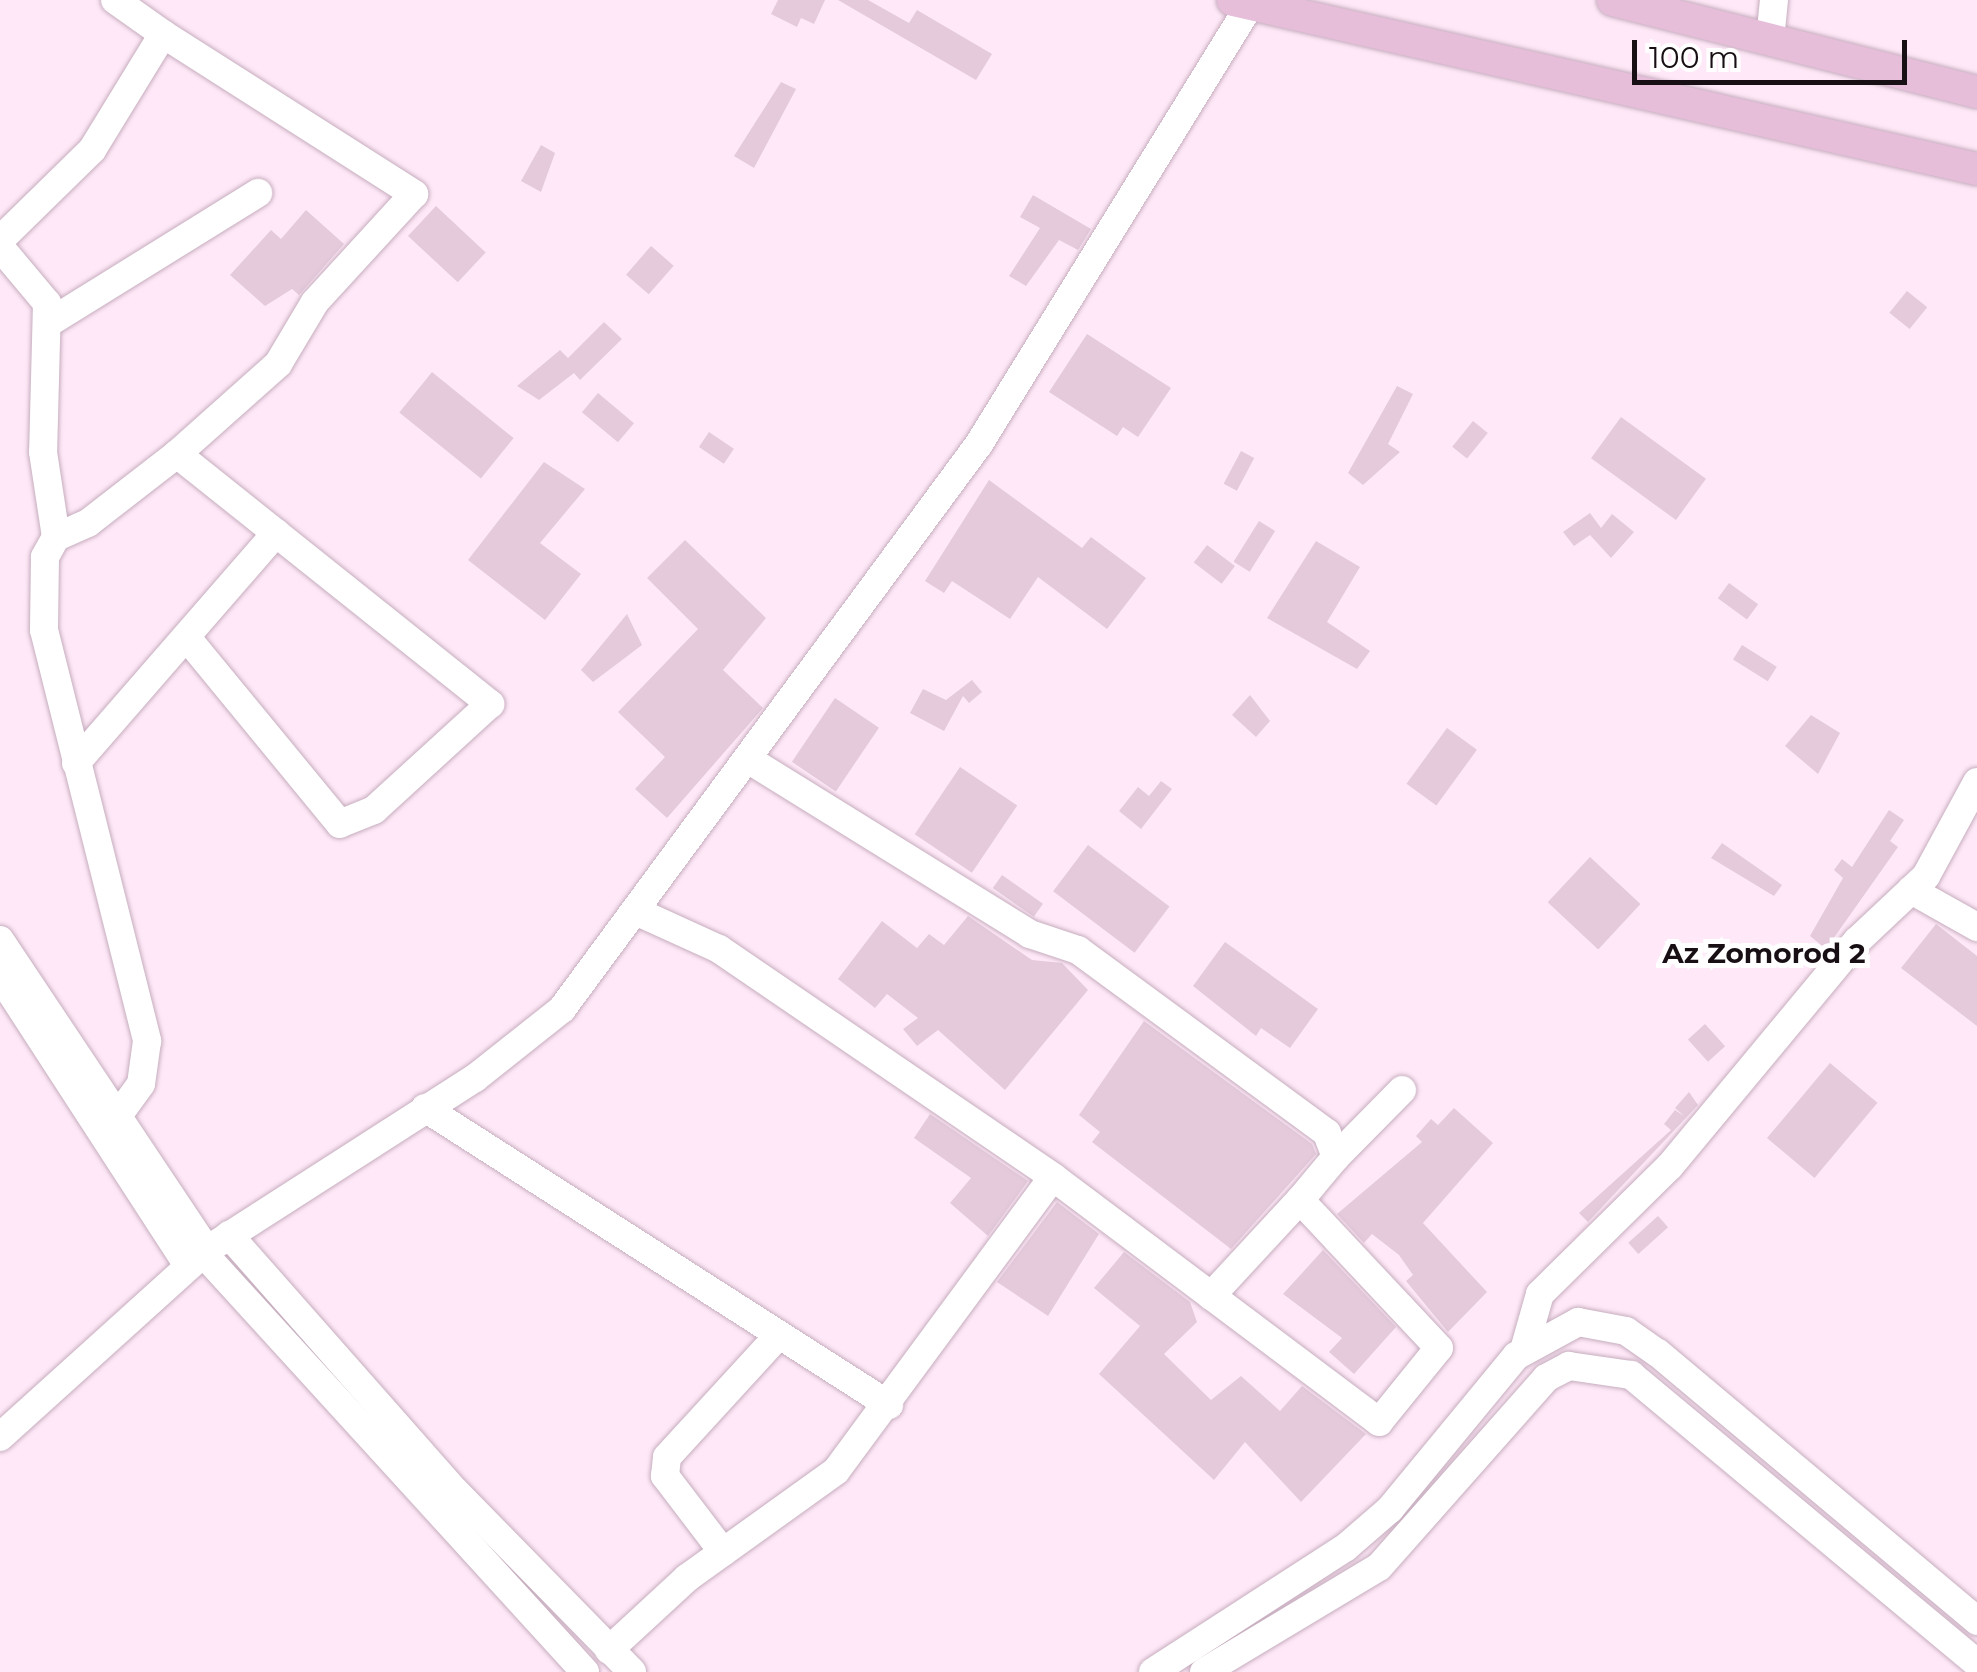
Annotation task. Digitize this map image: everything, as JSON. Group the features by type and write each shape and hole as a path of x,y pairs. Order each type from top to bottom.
{"main road":[{"path":"1613,0 1977,92"},
{"path":"1245,2 1977,169"}],"street":[{"path":"56,537 88,524 177,454 278,364 316,302 414,194 114,0"},
{"path":"1770,40 1774,0"},
{"path":"0,1436 206,1251 425,1108 562,1009 640,913 979,444 1245,2"},
{"path":"118,1117 141,1084 148,1041 44,630 45,557 56,537 43,452 50,322 26,270 0,243 92,150 163,34"},
{"path":"50,322 258,193"},
{"path":"177,454 490,704 374,810 340,824 188,639"},
{"path":"76,763 188,639 276,533"},
{"path":"750,761 1030,934 1078,950 1327,1133 1336,1157"},
{"path":"1524,1350 1540,1294 1670,1166 1856,940 1910,890 1977,782"},
{"path":"1910,890 1977,927"},
{"path":"640,913 719,949 1053,1177 1379,1422 1439,1348 1300,1200"},
{"path":"0,940 206,1251 632,1672"},
{"path":"0,976 206,1251 585,1672"},
{"path":"1211,1296 1402,1090"},
{"path":"425,1108 889,1405"},
{"path":"609,1650 723,1552 836,1471 889,1405 1053,1177"},
{"path":"1153,1672 1346,1548 1524,1350 1578,1322 1626,1331 1977,1622"},
{"path":"723,1552 665,1476 667,1457 778,1336"},
{"path":"1204,1672 1378,1568 1546,1378 1582,1366 1631,1375 1694,1422 1977,1663"}],"building":[{"path":"778,0 825,0 814,24 801,18 797,27 771,14"},
{"path":"838,0 868,0 909,23 917,10 992,54 976,80"},
{"path":"781,82 796,89 754,168 734,156"},
{"path":"541,145 555,153 541,192 521,181"},
{"path":"1033,195 1091,229 1078,250 1059,240 1026,286 1009,276 1040,228 1020,217"},
{"path":"436,206 486,252 458,282 408,236"},
{"path":"306,210 344,244 299,295 292,289 265,306 230,275 271,230 281,239"},
{"path":"651,246 674,266 649,294 626,275"},
{"path":"1907,291 1927,307 1910,329 1889,313"},
{"path":"604,322 622,339 580,380 574,373 539,400 517,386 560,350 568,358"},
{"path":"1087,334 1171,388 1138,437 1123,427 1117,436 1049,392"},
{"path":"432,372 514,438 481,478 399,412"},
{"path":"1397,386 1413,394 1388,444 1400,452 1363,485 1348,473"},
{"path":"598,393 634,423 618,442 582,412"},
{"path":"1621,417 1706,479 1676,520 1591,458"},
{"path":"1473,421 1488,433 1467,459 1452,447"},
{"path":"709,432 734,449 724,464 699,447"},
{"path":"1241,451 1254,458 1237,491 1224,484"},
{"path":"544,462 585,489 540,543 581,574 545,620 468,560"},
{"path":"989,480 1082,548 1091,537 1146,578 1107,629 1038,577 1010,619 952,581 944,593 925,581"},
{"path":"1590,513 1601,528 1612,514 1634,532 1611,558 1590,535 1574,546 1563,532"},
{"path":"1259,521 1275,531 1250,572 1234,562"},
{"path":"685,540 766,618 723,670 763,708 667,818 635,789 665,757 618,712 698,629 647,578"},
{"path":"1316,541 1360,567 1327,622 1370,651 1357,669 1267,618"},
{"path":"1207,545 1235,566 1222,584 1194,563"},
{"path":"1729,583 1758,604 1747,620 1718,598"},
{"path":"627,614 642,645 593,682 581,670"},
{"path":"1742,645 1777,667 1768,681 1733,659"},
{"path":"972,680 982,692 969,703 963,696 944,731 910,713 923,689 946,700"},
{"path":"1250,695 1270,721 1256,737 1232,715"},
{"path":"835,698 879,728 836,791 792,762"},
{"path":"1811,715 1840,733 1818,774 1785,746"},
{"path":"1447,728 1477,750 1436,806 1406,784"},
{"path":"960,767 1017,806 972,873 915,834"},
{"path":"1161,781 1172,789 1141,829 1119,811 1138,787 1149,796"},
{"path":"1889,810 1904,820 1890,841 1898,847 1826,949 1810,936 1843,878 1834,870 1842,859 1852,867"},
{"path":"1722,843 1782,885 1774,896 1711,858"},
{"path":"1088,845 1169,906 1135,953 1053,891"},
{"path":"1590,857 1640,904 1598,949 1548,902"},
{"path":"1002,875 1043,904 1034,917 993,888"},
{"path":"968,916 1032,960 1062,963 1088,990 1005,1090 938,1030 917,1046 903,1029 918,1018 887,994 875,1008 838,979 882,921 917,948 929,934 944,945"},
{"path":"1936,924 1977,956 1977,1026 1901,968"},
{"path":"1225,942 1318,1009 1290,1048 1261,1028 1256,1036 1193,986"},
{"path":"1144,1021 1312,1144 1316,1154 1231,1249 1092,1142 1100,1132 1079,1115"},
{"path":"1705,1024 1725,1046 1708,1062 1688,1039"},
{"path":"1830,1063 1877,1103 1815,1178 1767,1138"},
{"path":"1689,1092 1698,1105 1588,1222 1579,1213 1671,1130 1664,1124 1675,1110 1684,1116 1675,1108"},
{"path":"1454,1108 1493,1143 1423,1223 1487,1292 1448,1332 1406,1281 1413,1275 1399,1255 1372,1234 1364,1243 1337,1214 1422,1142 1416,1136 1431,1119 1438,1125"},
{"path":"930,1114 1028,1181 988,1236 950,1203 971,1178 914,1138"},
{"path":"1057,1202 1099,1234 1048,1316 997,1282"},
{"path":"1658,1216 1668,1227 1638,1254 1628,1243"},
{"path":"1323,1250 1396,1327 1354,1374 1329,1352 1342,1338 1283,1294"},
{"path":"1124,1252 1190,1302 1197,1322 1164,1354 1211,1400 1241,1376 1280,1411 1302,1386 1366,1434 1301,1502 1245,1442 1214,1480 1099,1374 1140,1326 1094,1288"}],"district":[{"name":"Az Zomorod 2","path":"1764,953"}]}
